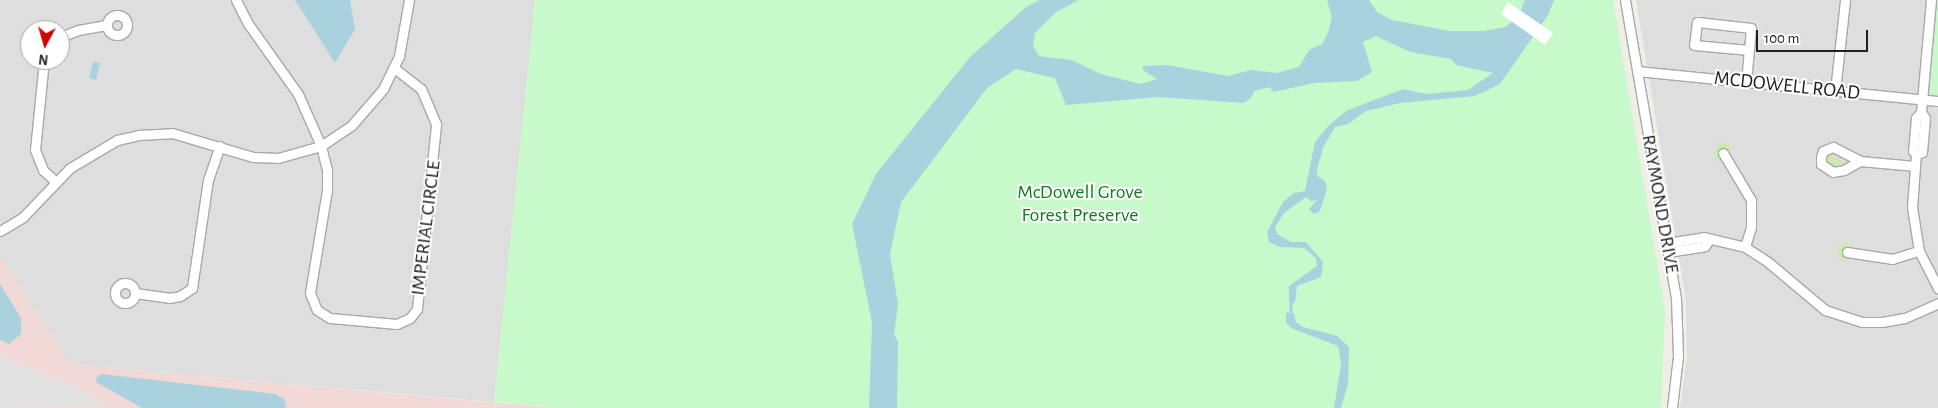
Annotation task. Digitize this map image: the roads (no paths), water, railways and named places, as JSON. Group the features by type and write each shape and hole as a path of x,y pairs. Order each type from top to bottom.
{"street":[{"path":"236,0 249,25 290,81 321,146"},
{"path":"0,231 23,218 55,181 98,148 138,135 172,133 252,157 278,158 305,153 321,146 361,117 394,68 404,36 409,0"},
{"name":"RAYMOND DRIVE","path":"1625,0 1668,247 1678,327 1672,408"},
{"path":"1835,91 1846,0"},
{"path":"1931,0 1921,112 1916,118 1913,151 1916,154 1912,208 1919,251 1938,288"},
{"path":"1746,82 1752,28 1697,22 1694,44 1749,50"},
{"path":"70,32 107,25"},
{"name":"IMPERIAL CIRCLE","path":"321,146 327,170 327,190 312,272 312,302 320,313 330,318 390,324 406,321 415,312 419,297 437,135 428,100 415,82 394,68"},
{"path":"43,70 35,150 43,170 55,181"},
{"name":"MCDOWELL ROAD","path":"1637,71 1938,101"},
{"path":"135,294 169,298 180,296 192,288 208,180 220,146"},
{"path":"1723,153 1750,200 1751,227 1745,247"},
{"path":"1860,161 1914,166"},
{"path":"1668,247 1703,237 1708,241 1745,247 1768,262 1812,301 1844,318 1882,322 1905,318 1938,303"},
{"path":"1846,252 1892,260 1919,251"}],"water":[{"path":"295,0 350,0 355,29 335,63"},
{"path":"1039,0 1078,0 1055,13 1035,33 1033,46 1039,56 1071,60 1101,74 1141,84 1157,79 1143,70 1143,66 1167,65 1228,76 1251,70 1276,73 1299,67 1309,50 1322,44 1328,33 1332,17 1327,0 1369,0 1377,12 1392,20 1450,31 1484,31 1505,27 1518,17 1525,0 1554,0 1548,15 1500,84 1475,96 1400,103 1366,111 1348,124 1335,127 1323,148 1317,170 1317,176 1325,181 1327,189 1320,211 1314,214 1309,209 1317,200 1311,201 1306,197 1284,213 1275,227 1277,234 1291,242 1306,242 1323,262 1321,277 1297,286 1295,302 1289,302 1289,286 1317,266 1316,258 1304,248 1280,247 1269,242 1267,232 1283,202 1294,193 1305,191 1315,142 1329,125 1348,110 1403,89 1426,94 1468,90 1493,73 1456,65 1451,59 1410,52 1376,36 1363,42 1372,72 1357,81 1314,83 1273,92 1270,87 1254,91 1251,98 1244,103 1158,97 1066,105 1055,78 1016,69 987,88 901,202 890,254 898,304 894,335 898,341 897,408 869,408 872,322 852,224 876,174 970,57 1025,8"},
{"path":"93,62 100,63 96,80 89,78"},
{"path":"0,284 21,318 21,334 9,344 0,340"},
{"path":"1286,313 1294,313 1296,322 1303,327 1337,336 1349,347 1348,384 1341,408 1334,408 1341,364 1338,346 1291,328 1286,322"},
{"path":"102,374 275,394 284,399 286,408 142,408 96,382 97,376"}],"waterway":[{"path":"1290,315 1291,301"}],"park label":[{"name":"McDowell Grove Forest Preserve","path":"1080,204"}]}
